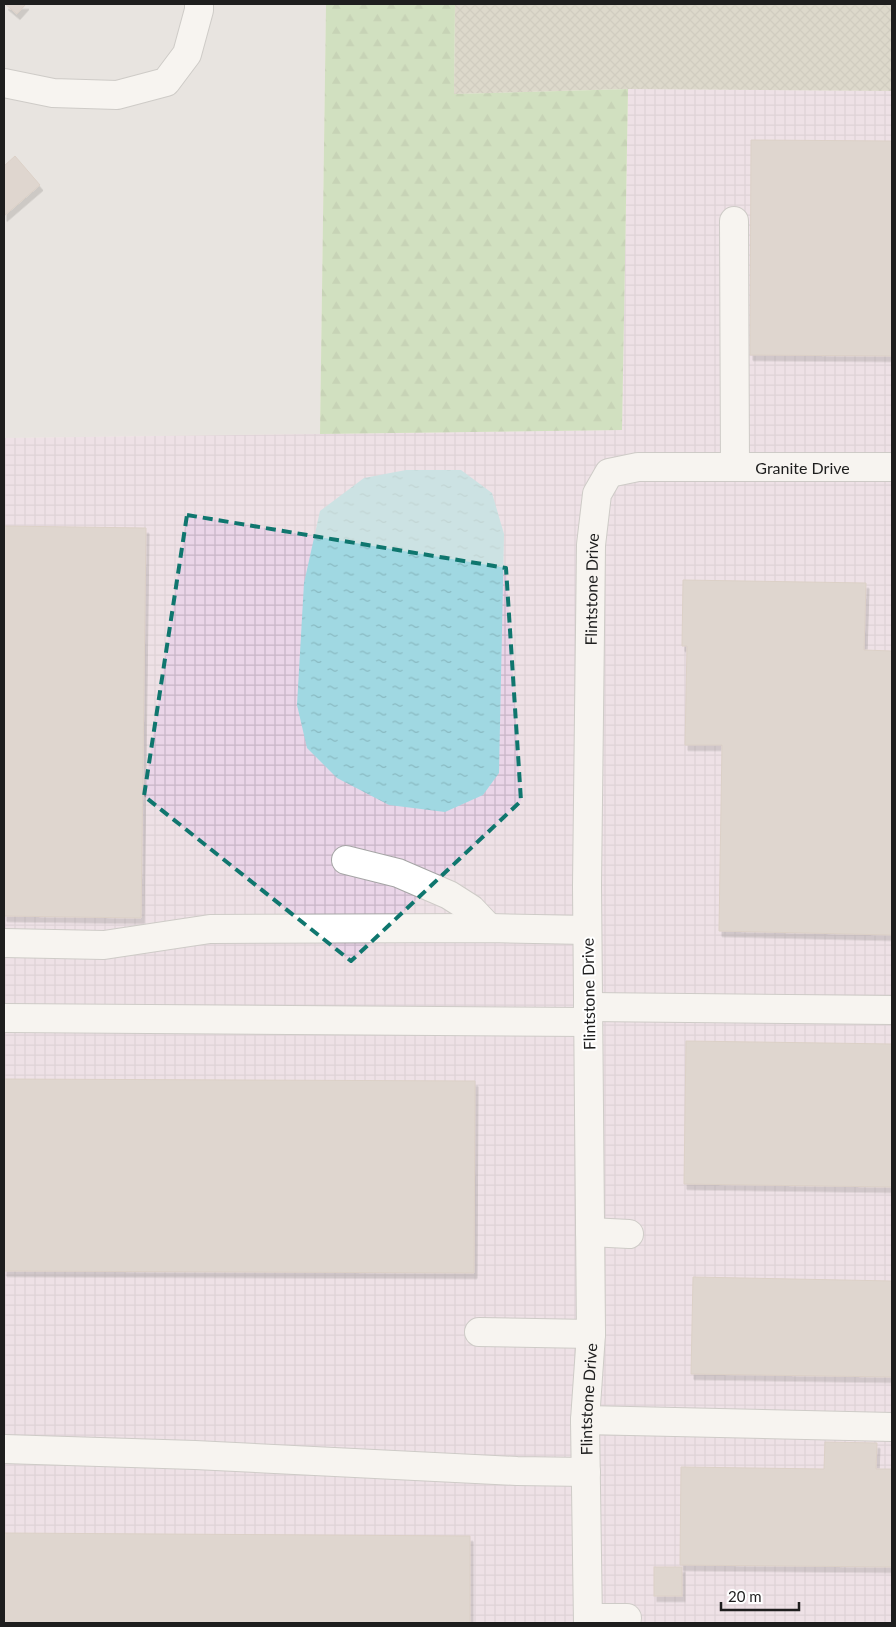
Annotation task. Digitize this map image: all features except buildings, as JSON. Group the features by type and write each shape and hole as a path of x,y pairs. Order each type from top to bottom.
{"street":[{"path":"4,83 54,93 117,95 166,82 187,54 199,4"},
{"path":"724,467 734,221"},
{"name":"Flintstone Drive","path":"588,1621 585,1420 591,1334 587,930 591,545 597,494 609,473 638,467 724,467"},
{"name":"Granite Drive","path":"724,467 892,467"},
{"path":"346,860 398,874 448,895 471,908 489,928"},
{"path":"4,943 104,945 210,930 489,928 587,930"},
{"path":"4,1018 892,1010"},
{"path":"590,1232 629,1234"},
{"path":"479,1332 591,1334"},
{"path":"585,1420 892,1427"},
{"path":"4,1448 195,1455 516,1472 586,1472"},
{"path":"588,1621 627,1618"}],"highlighted area":[{"path":"187,515 506,568 521,801 351,961 144,796"}],"shaded area":[{"path":"4,4 326,4 320,434 4,438"},
{"path":"455,4 892,4 892,91 628,89 454,94"},
{"path":"628,89 892,91 892,1623 4,1623 4,438 622,430"}],"green space":[{"path":"326,4 455,4 454,94 628,89 622,430 320,434"}],"water":[{"path":"406,470 461,470 492,493 504,534 499,773 483,795 445,812 389,805 337,778 307,748 297,705 304,583 320,511 364,478"}]}
